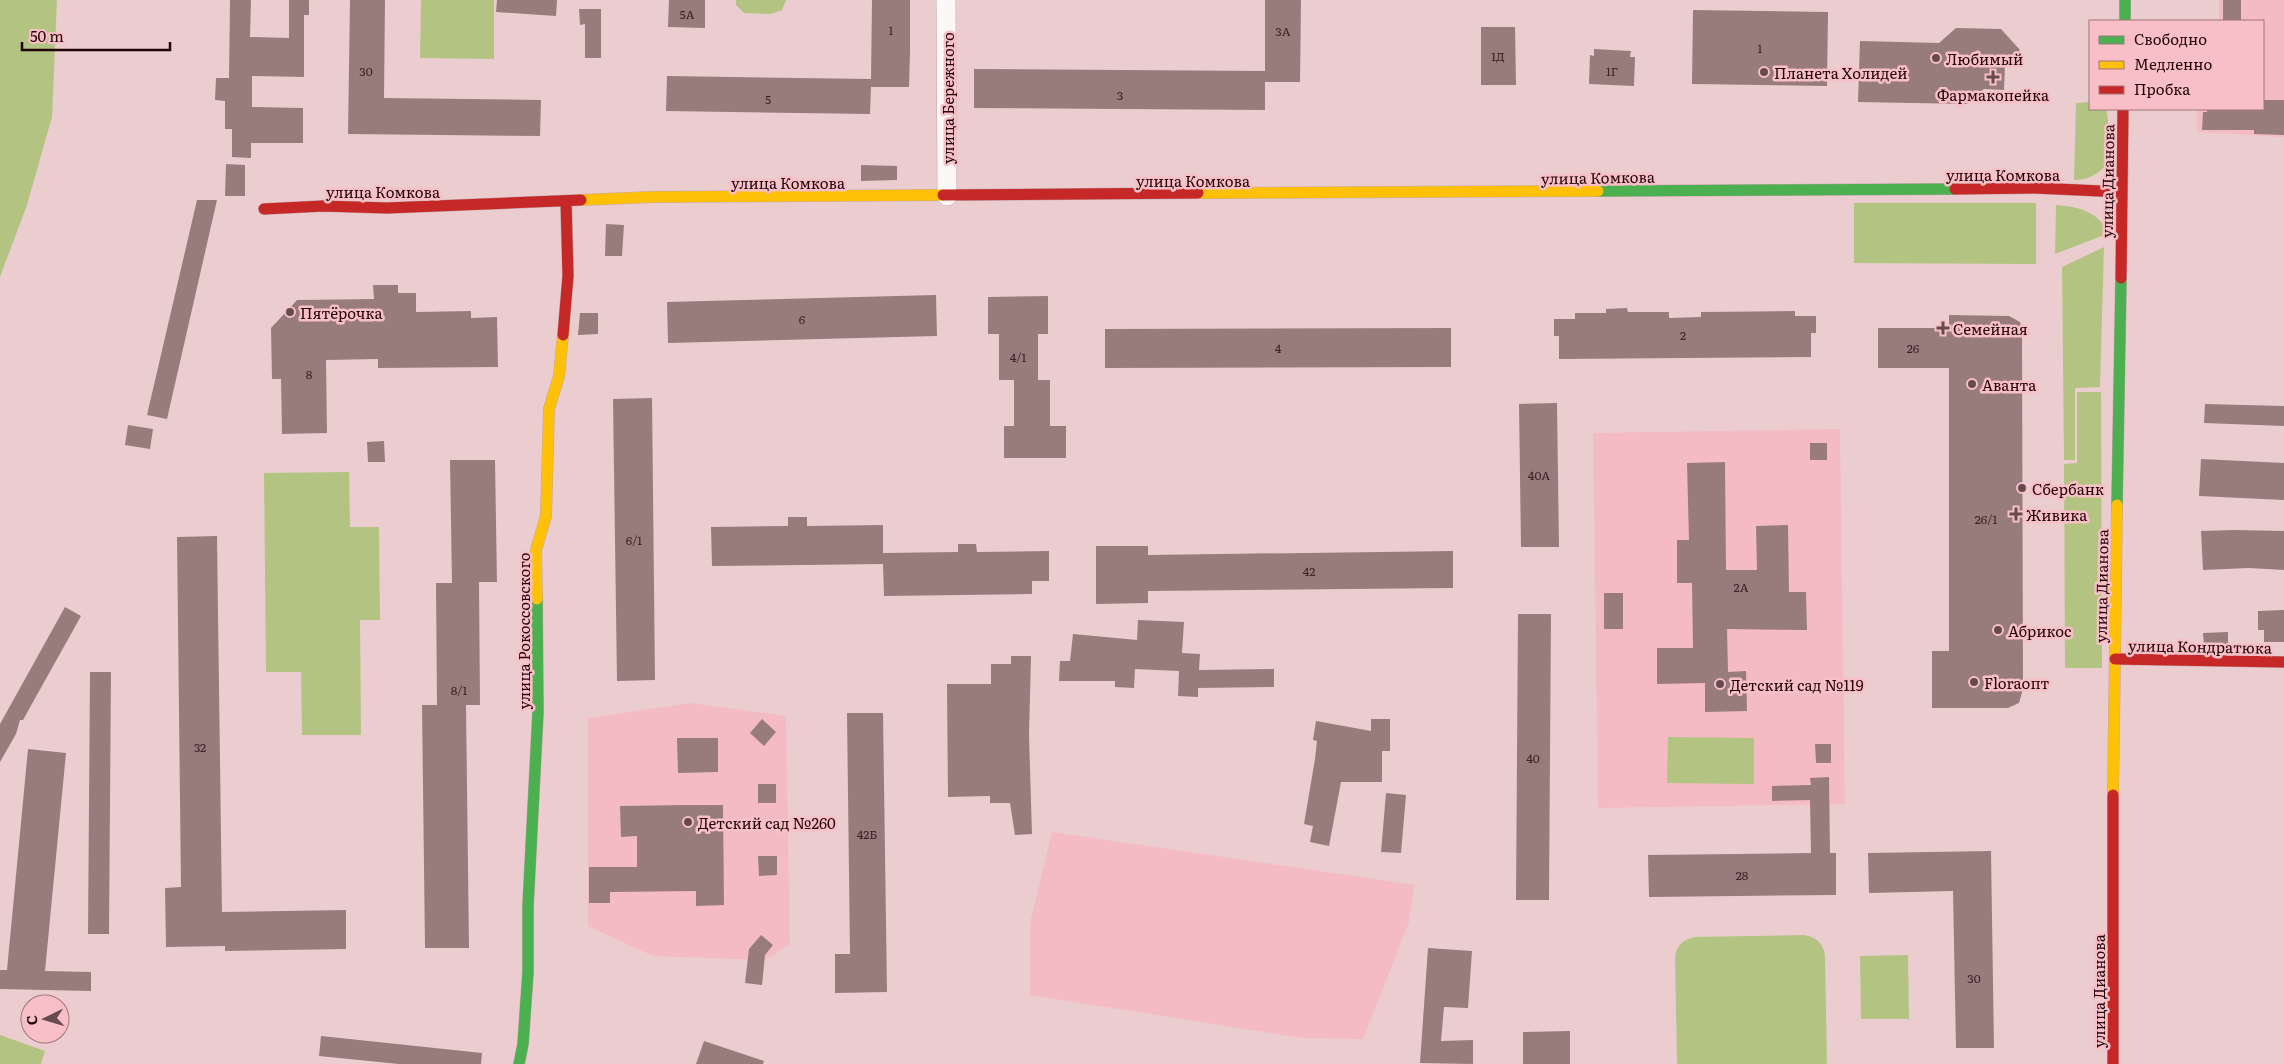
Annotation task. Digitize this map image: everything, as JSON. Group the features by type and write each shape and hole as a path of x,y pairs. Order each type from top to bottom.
{"street":[{"name":"улица Бережного","path":"946,0 947,196"},
{"path":"2125,0 2125,20"},
{"name":"улица Дианова","path":"2113,1064 2115,659 2123,110"},
{"name":"улица Комкова","path":"264,209 323,206 387,208 652,198 2025,188 2122,192"},
{"name":"улица Рокоссовского","path":"519,1064 523,1044 528,972 528,906 538,712 536,550 546,516 549,408 559,376 568,285 566,201"},
{"name":"улица Кондратюка","path":"2115,659 2284,662"}],"shaded area":[{"path":"2219,0 2284,0 2284,137 2197,132 2197,110 2264,110 2264,20 2219,20"},
{"name":"Детский сад №119","path":"1840,429 1845,804 1598,808 1593,433"},
{"name":"Детский сад №260","path":"691,703 786,716 790,944 765,960 653,956 588,926 588,718"},
{"path":"1052,832 1415,885 1409,922 1363,1039 1302,1038 1030,995 1030,923"}],"green space":[{"path":"0,0 57,0 52,117 27,205 0,277"},
{"path":"421,0 494,0 494,59 420,58"},
{"path":"736,0 786,0 782,10 771,14 744,13 736,5"},
{"path":"2089,102 2089,110 2106,110 2108,138 2104,168 2090,177 2074,180 2076,103"},
{"path":"1854,203 2036,203 2036,264 1854,263"},
{"path":"2056,205 2080,209 2094,215 2100,220 2107,234 2055,254"},
{"path":"2104,247 2100,387 2075,388 2075,460 2064,460 2062,267"},
{"path":"2077,392 2101,392 2102,668 2065,668 2064,464 2077,463"},
{"path":"349,472 350,527 379,527 380,620 360,620 361,735 302,735 301,672 266,672 264,473"},
{"path":"1668,737 1754,738 1754,784 1667,783"},
{"path":"1804,935 1818,941 1823,947 1825,955 1827,1064 1677,1064 1675,957 1681,943 1696,937"},
{"path":"1908,955 1909,1019 1861,1019 1860,956"},
{"path":"0,1035 20,1042 20,1044 45,1051 41,1064 0,1064"}],"building":[{"path":"230,0 251,0 250,37 289,38 289,0 309,0 309,15 304,15 304,77 252,76 252,107 303,108 303,143 251,143 251,158 232,157 232,129 225,129 225,101 215,100 216,78 229,78"},
{"path":"350,0 385,0 384,98 541,100 540,136 348,134"},
{"path":"497,0 557,0 556,16 496,12"},
{"path":"669,0 705,0 705,28 668,27"},
{"path":"872,0 910,0 910,53 909,87 871,87 870,114 666,111 667,76 871,79"},
{"path":"1265,0 1301,0 1300,82 1265,82 1265,110 974,108 974,69 1265,71"},
{"path":"2223,0 2241,0 2241,20 2223,20"},
{"path":"579,9 601,9 601,58 585,58 585,24 580,25"},
{"path":"1693,10 1828,12 1827,86 1692,84"},
{"path":"1481,27 1515,27 1516,85 1481,85"},
{"name":"Любимый","path":"1956,28 2001,29 2020,50 2005,66 2004,90 1984,89 1967,104 1858,102 1860,41 1939,43"},
{"path":"1594,49 1631,51 1630,57 1635,57 1634,86 1589,84 1590,55 1594,56"},
{"path":"2264,100 2284,100 2284,135 2254,134 2254,130 2202,130 2203,112 2207,112 2207,110 2264,110"},
{"path":"226,164 245,165 245,196 225,196"},
{"path":"861,165 897,166 897,180 861,181"},
{"path":"197,200 217,200 167,419 147,415"},
{"path":"606,224 624,225 622,256 605,256"},
{"path":"373,285 398,285 398,293 416,293 416,312 471,311 471,318 497,317 498,367 378,368 378,359 326,360 327,433 282,434 281,379 272,379 271,328 297,300 374,299"},
{"path":"936,295 937,336 668,343 667,302"},
{"path":"1048,296 1048,334 1038,334 1038,380 1050,380 1050,426 1066,426 1066,458 1004,458 1004,426 1014,426 1014,380 999,380 999,334 988,334 988,297"},
{"path":"1627,308 1628,312 1669,312 1669,318 1701,317 1701,312 1795,311 1795,316 1816,316 1816,333 1811,333 1811,357 1559,359 1559,336 1554,336 1554,319 1575,319 1575,313 1606,313 1606,309"},
{"path":"580,313 598,313 598,334 578,335"},
{"path":"1949,315 2009,316 2020,322 2022,331 2023,689 2019,703 2008,708 1932,708 1932,651 1949,651 1949,368 1878,368 1878,328 1949,328"},
{"path":"1451,328 1451,367 1105,368 1105,329"},
{"path":"652,398 655,680 617,681 613,399"},
{"path":"1557,403 1559,547 1521,547 1519,404"},
{"path":"2205,404 2284,406 2284,426 2204,423"},
{"path":"128,425 153,429 150,449 125,445"},
{"path":"384,441 385,462 368,462 367,442"},
{"path":"1810,443 1827,443 1827,460 1810,460"},
{"path":"2201,459 2284,463 2284,500 2199,496"},
{"path":"450,460 495,460 497,582 479,582 480,705 466,705 469,948 425,948 422,705 437,705 436,583 452,583"},
{"path":"1725,462 1726,570 1757,570 1756,526 1788,525 1789,592 1806,592 1807,630 1727,629 1728,672 1746,671 1747,711 1705,712 1705,683 1657,684 1657,648 1693,648 1692,583 1677,583 1677,540 1689,540 1687,463"},
{"path":"788,517 807,517 807,526 883,525 883,553 958,552 958,544 976,544 977,552 1049,551 1049,581 1032,581 1032,594 884,596 883,564 712,566 711,527 788,526"},
{"path":"2201,531 2284,531 2284,570 2249,568 2203,570"},
{"path":"217,536 222,912 346,910 346,949 225,951 225,946 166,947 165,888 181,887 177,537"},
{"path":"1096,546 1148,546 1148,555 1453,551 1453,588 1148,591 1148,603 1096,604"},
{"path":"1604,593 1623,593 1623,629 1604,629"},
{"path":"65,607 81,616 23,720 20,720 16,734 0,762 0,724"},
{"path":"2284,610 2284,642 2264,642 2264,630 2258,630 2258,611"},
{"path":"1518,614 1551,614 1549,900 1516,900"},
{"path":"1138,620 1184,622 1182,653 1200,654 1199,670 1274,669 1274,687 1198,688 1198,697 1178,696 1179,671 1135,669 1134,688 1115,687 1115,681 1059,681 1060,661 1070,661 1073,634 1137,640"},
{"path":"2228,632 2228,646 2204,646 2203,633"},
{"path":"1011,656 1031,656 1029,735 1032,834 1015,835 1010,803 990,803 990,796 948,797 947,684 991,684 991,664 1011,664"},
{"path":"90,672 111,672 109,934 88,934"},
{"path":"847,713 883,713 887,992 835,993 835,954 850,954"},
{"path":"762,719 776,732 764,746 750,733"},
{"path":"1371,719 1390,719 1390,751 1382,751 1382,782 1341,782 1329,846 1310,842 1313,826 1304,824 1315,759 1317,741 1313,740 1316,721 1371,731"},
{"path":"677,738 718,738 718,772 678,773"},
{"path":"1815,744 1831,744 1831,763 1816,763"},
{"path":"28,749 66,753 45,971 91,972 91,991 0,989 0,970 7,970"},
{"path":"1829,777 1830,853 1836,853 1836,895 1649,897 1648,855 1811,853 1810,800 1772,801 1772,786 1811,785 1810,778"},
{"path":"758,784 776,784 776,803 758,803"},
{"path":"1386,793 1406,795 1401,853 1381,852"},
{"path":"723,805 724,905 696,906 696,891 610,892 610,903 589,903 589,867 637,867 637,836 621,837 620,806"},
{"path":"1991,851 1994,1048 1956,1048 1953,891 1869,893 1868,853"},
{"path":"758,856 777,856 777,875 759,876"},
{"path":"761,935 773,945 765,955 762,985 745,983 749,949"},
{"path":"1428,948 1472,951 1468,1008 1444,1007 1441,1041 1473,1040 1473,1064 1420,1063"},
{"path":"1570,1031 1570,1064 1523,1064 1523,1032"},
{"path":"321,1036 482,1053 481,1064 399,1064 319,1056"},
{"path":"704,1041 764,1061 763,1064 696,1064"}],"traffic: fast":[{"path":"2125,0 2125,20"},
{"path":"1598,191 1955,189"},
{"path":"2117,505 2121,278"},
{"path":"519,1064 523,1044 528,972 528,906 538,712 537,599"}],"traffic: slow":[{"path":"1198,193 1598,191"},
{"path":"581,200 652,197 943,195"},
{"path":"537,599 536,550 546,516 549,409 559,376 563,335"},
{"path":"2113,795 2117,505"}],"traffic: jam":[{"path":"2121,278 2123,110"},
{"path":"1955,189 2035,188 2122,192"},
{"path":"943,195 1198,193"},
{"path":"264,209 323,206 387,208 581,200"},
{"path":"563,335 568,276 566,201"},
{"path":"2115,659 2284,662"},
{"path":"2113,795 2113,1064"}],"place":[{"name":"Любимый","path":"1936,58"},
{"name":"Планета Холидей","path":"1764,72"},
{"name":"Фармакопейка","path":"1993,77"},
{"name":"Пятёрочка","path":"290,312"},
{"name":"Семейная","path":"1943,328"},
{"name":"Аванта","path":"1972,384"},
{"name":"Сбербанк","path":"2022,488"},
{"name":"Живика","path":"2016,514"},
{"name":"Абрикос","path":"1998,630"},
{"name":"Floraопт","path":"1974,682"},
{"name":"Детский сад №119","path":"1720,684"},
{"name":"Детский сад №260","path":"688,822"}]}
